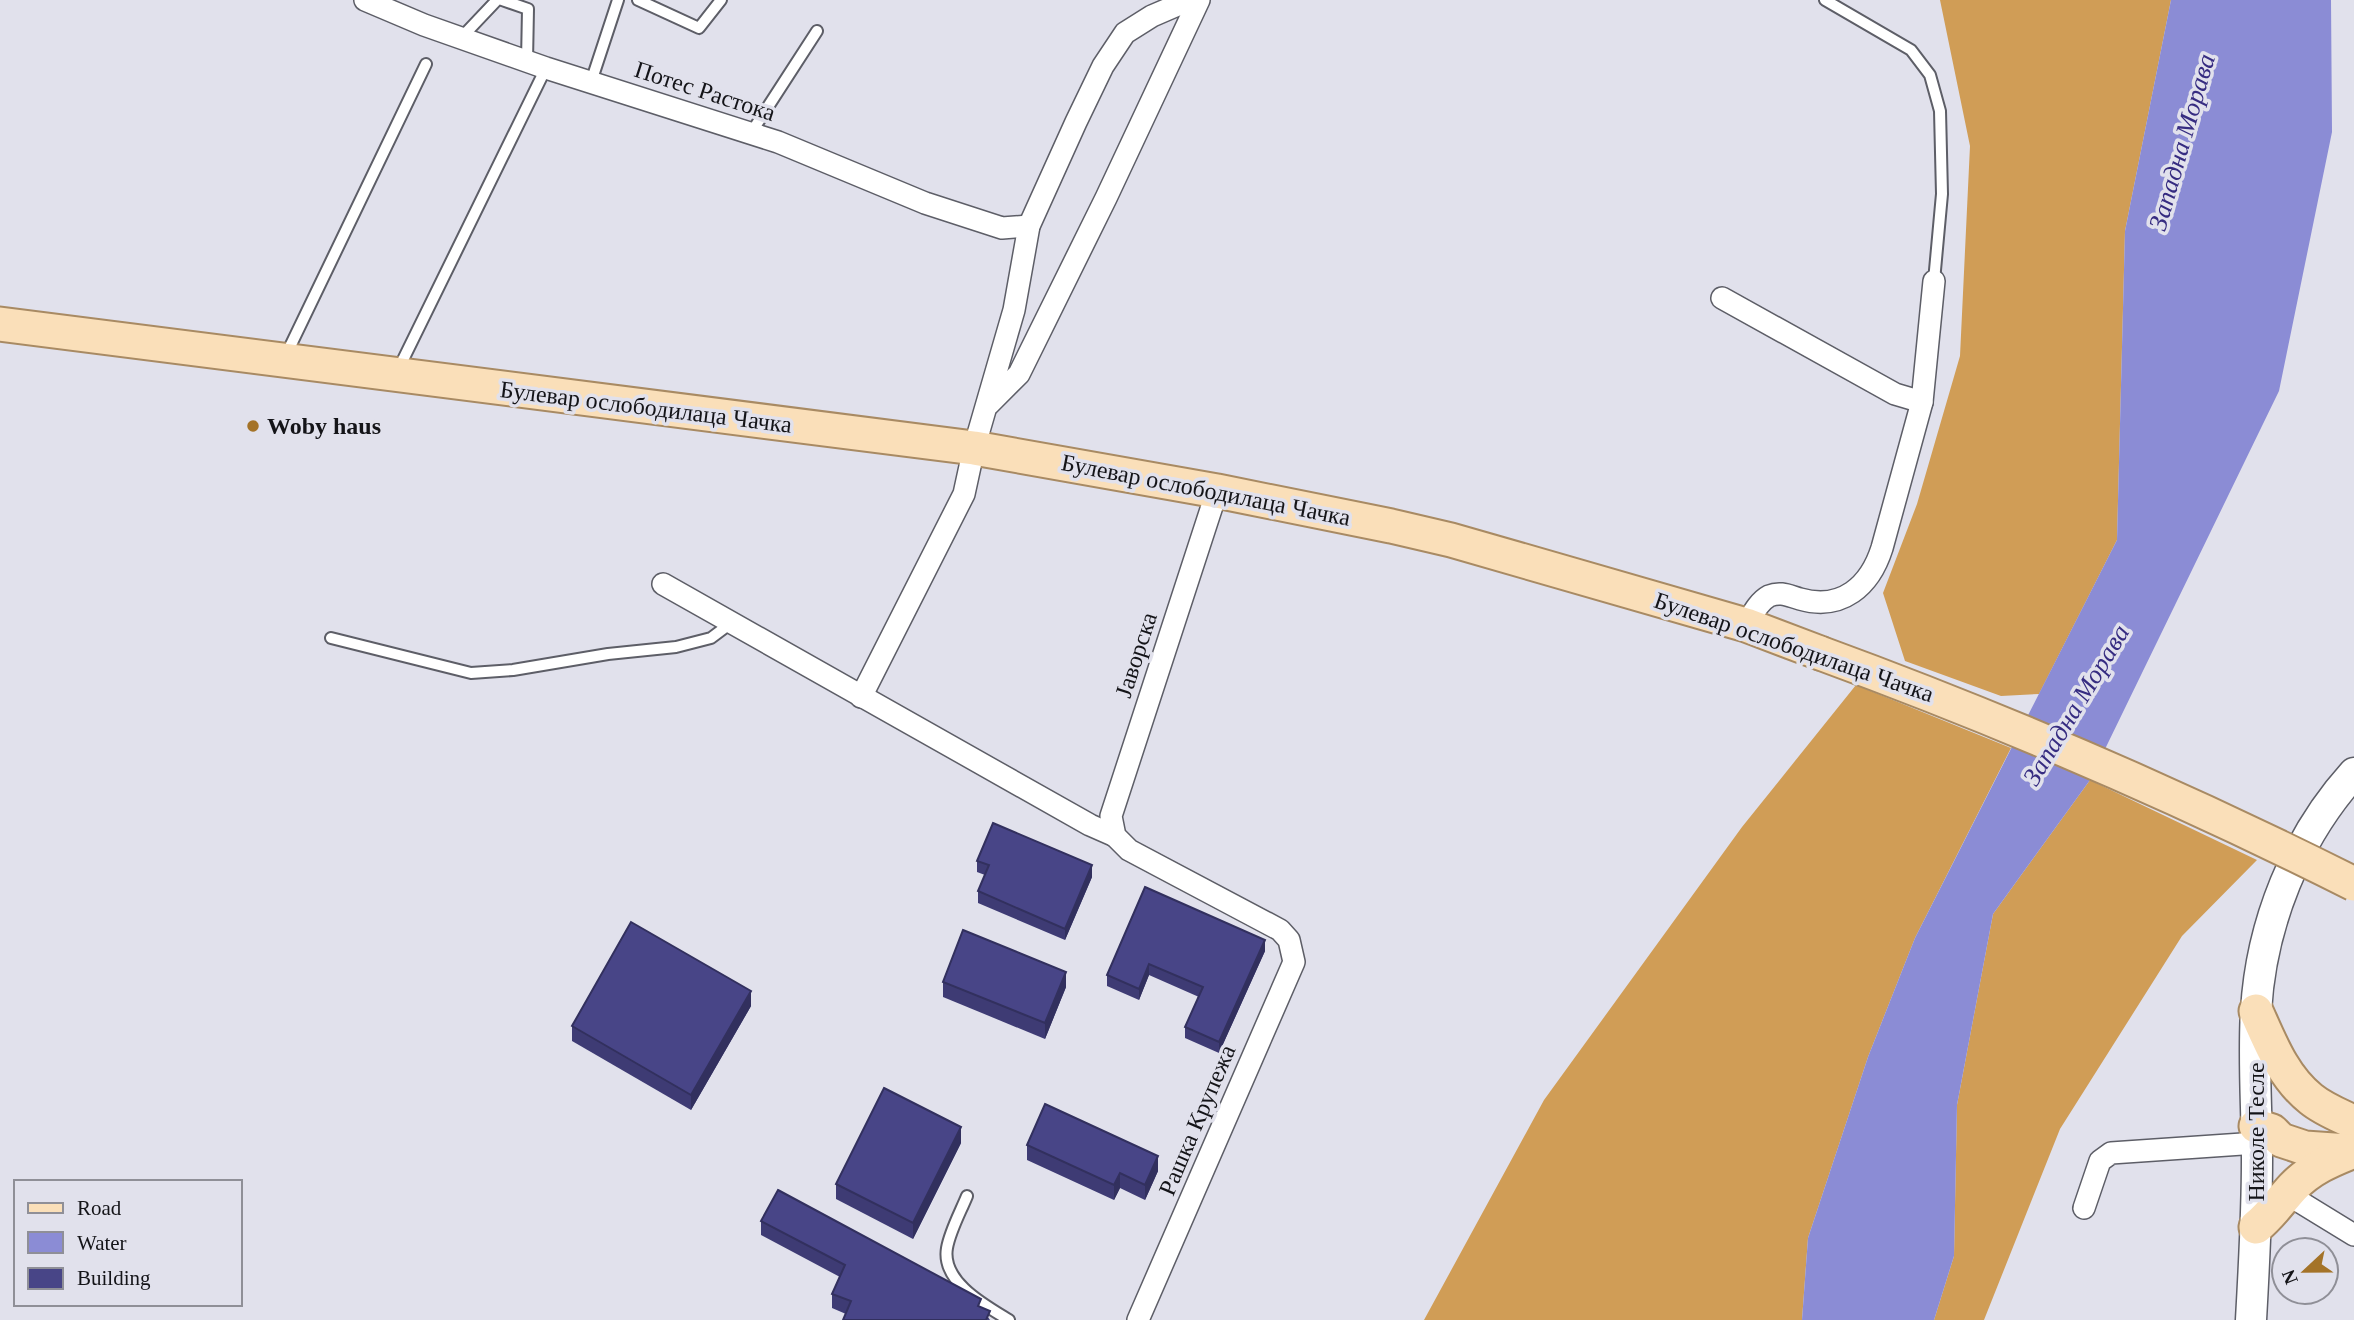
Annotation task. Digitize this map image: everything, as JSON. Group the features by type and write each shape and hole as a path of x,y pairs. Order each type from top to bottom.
{"main road":[{"name":"Булевар ослободилаца Чачка","path":"0,324 974,448 1217,491 1451,540 1746,625 1950,702 2100,764 2220,818 2354,884"},
{"path":"2256,1011 2274,1050 2301,1090 2353,1136"},
{"path":"2262,1133 2280,1123 2303,1119 2353,1136"},
{"path":"2256,1227 2270,1217 2287,1194 2353,1136"}],"street":[{"name":"Потес Растока","path":"365,0 537,65 778,142 925,203 1002,228 1029,226"},
{"path":"861,697 964,494 974,448 1014,310 1029,226 1102,66 1125,33 1152,16 1189,0"},
{"path":"988,406 1019,374 1112,186 1199,0"},
{"path":"1746,625 1759,604 1772,595 1785,594 1826,602 1850,596 1866,580 1882,548 1922,402 1934,281"},
{"path":"1722,298 1895,394 1922,402"},
{"name":"Јаворска","path":"1115,835 1111,816 1217,491"},
{"path":"663,584 1090,825 1115,835"},
{"name":"Николе Тесле","path":"2250,1320 2262,1133 2256,1011 2265,944 2287,878 2311,829 2354,773"},
{"name":"Рашка Крупежа","path":"1115,835 1129,850 1280,930 1289,940 1294,962 1138,1320"},
{"path":"2084,1208 2100,1161 2111,1153 2262,1133"},
{"path":"2287,1194 2354,1235"}],"lane":[{"path":"396,375 537,65 528,9 499,0 461,38"},
{"path":"591,82 618,0"},
{"path":"638,0 699,28 721,0"},
{"path":"1825,0 1912,50 1935,87 1940,111 1942,194 1934,281"},
{"path":"751,133 817,31"},
{"path":"283,361 426,64"},
{"path":"331,638 471,673 513,670 608,654 676,647 711,638 731,623"},
{"path":"967,1196 946,1250 948,1262 953,1275 967,1290 1009,1320"}],"shaded area":[{"path":"1940,0 2171,0 2125,231 2117,540 2039,694 2001,696 1905,661 1883,593 1917,504 1960,356 1970,146"},
{"path":"1856,685 2011,748 1915,938 1868,1057 1808,1238 1802,1320 1424,1320 1544,1100 1742,827"},
{"path":"2090,780 2257,860 2182,936 2060,1129 1984,1320 1934,1320 1954,1256 1957,1105 1993,914"}],"water":[{"name":"Западна Морава","path":"2171,0 2331,0 2332,132 2279,391 2090,780 1993,914 1957,1105 1954,1256 1934,1320 1802,1320 1808,1238 1868,1057 1915,938 2117,540 2125,231"}],"building":[{"path":"993,823 1092,865 1065,929 978,891 989,865 977,861"},
{"path":"1145,887 1265,940 1219,1042 1185,1027 1203,987 1149,964 1139,989 1107,975"},
{"path":"631,922 751,991 691,1095 572,1026"},
{"path":"963,930 1066,972 1045,1023 943,982"},
{"path":"884,1088 961,1127 913,1223 836,1184"},
{"path":"1045,1104 1158,1156 1145,1185 1120,1173 1114,1185 1027,1145"},
{"path":"778,1190 981,1299 978,1306 990,1311 986,1320 843,1320 851,1301 832,1294 845,1265 761,1221"}],"place":[{"name":"Woby haus","path":"253,426"}]}
